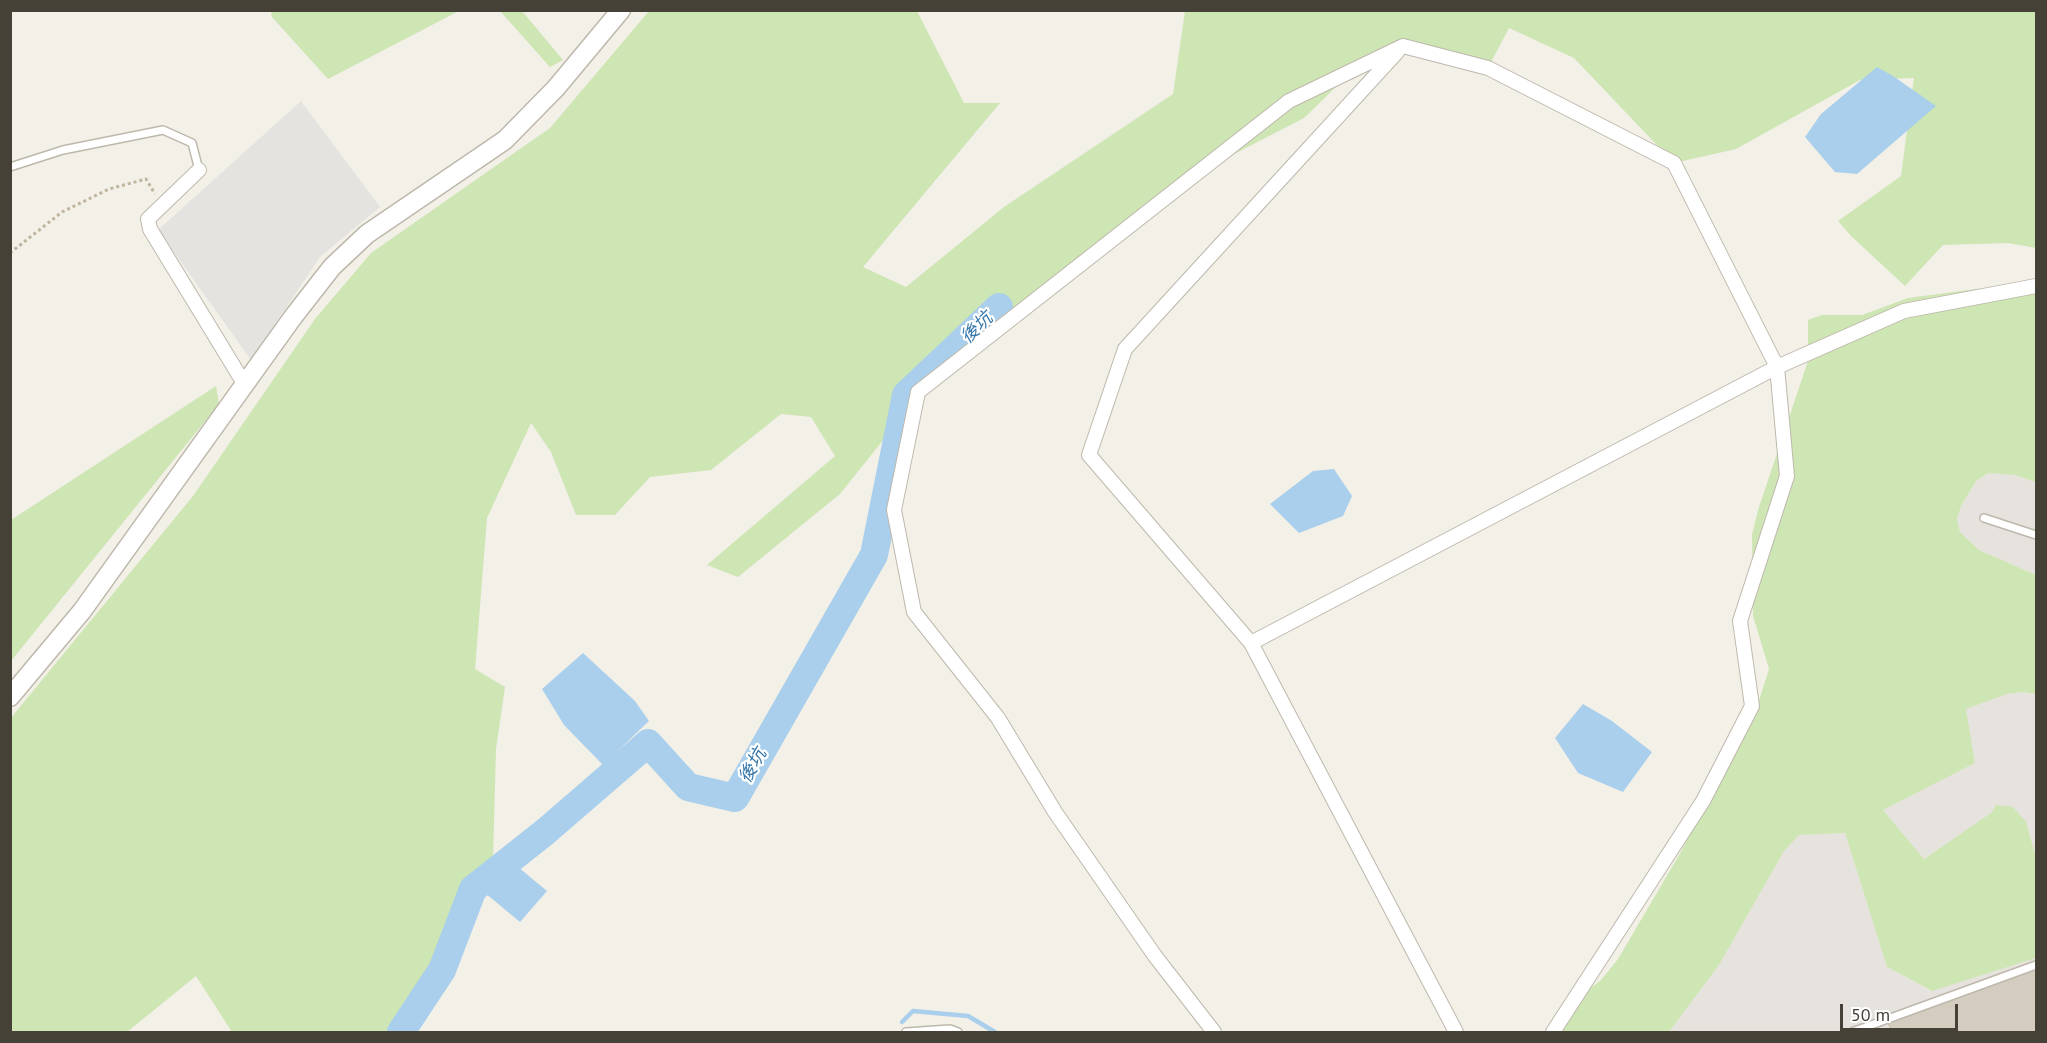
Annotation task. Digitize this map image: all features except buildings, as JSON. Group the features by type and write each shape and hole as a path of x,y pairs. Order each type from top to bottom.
{"street":[{"path":"10,697 82,611 293,316 332,267 367,234 505,140 556,88 621,10"},
{"path":"1403,46 1125,349 1089,456 1251,642 1456,1032"},
{"path":"1214,1032 1155,956 1055,812 998,718 914,612 894,510 918,392 1289,101 1403,46 1488,68 1674,163 1777,367 1787,476 1740,621 1752,706 1703,801 1553,1032"},
{"path":"199,170 148,219 150,229 245,385"},
{"path":"1251,642 1777,367 1904,311 2037,286"}],"lane":[{"path":"10,167 63,150 163,130 192,143 199,170"},
{"path":"1984,518 2037,535"},
{"path":"1852,1032 2037,965"},
{"path":"906,1032 950,1029 958,1032"}],"path":[{"path":"10,253 62,212 109,189 146,179 164,204"}],"shaded area":[{"path":"301,101 380,207 320,257 251,360 158,230"},
{"path":"1988,473 2014,475 2036,482 2036,575 1979,550 1960,532 1957,519 1961,506 1976,481"},
{"path":"2022,692 2036,694 2036,857 2026,822 1996,805 1992,813 1924,859 1883,810 1975,763 1965,709 2007,694"},
{"path":"1845,833 1887,967 1931,991 2036,958 2036,1032 1669,1032 1719,965 1784,851 1799,835"}],"green space":[{"path":"272,10 459,11 328,79 271,16"},
{"path":"500,11 522,11 563,60 550,67"},
{"path":"649,11 917,11 964,103 1000,103 863,267 906,287 1004,207 1173,94 1185,11 2036,11 2036,248 2008,243 1943,245 1905,286 1838,221 1901,176 1914,78 1860,80 1736,149 1674,163 1574,58 1509,28 1488,68 1403,46 1340,83 1304,118 1207,168 1045,296 948,359 840,494 738,577 707,565 835,456 811,417 781,414 711,470 650,477 615,515 576,515 551,452 531,423 487,518 475,669 505,687 496,749 493,859 458,940 414,1032 232,1032 196,976 127,1032 11,1032 10,719 193,496 315,319 371,253 550,128"},
{"path":"1999,286 2036,290 2036,482 2014,475 1988,473 1976,481 1961,506 1957,519 1960,532 1979,550 2036,575 2036,694 2022,692 2007,694 1966,709 1975,763 1883,810 1924,859 1991,813 1996,805 2013,807 2026,822 2036,857 2036,958 1932,991 1887,967 1845,833 1799,835 1784,851 1719,965 1669,1032 1548,1032 1571,1004 1601,980 1618,959 1682,850 1710,790 1740,745 1757,707 1769,669 1753,616 1752,535 1758,510 1808,361 1808,320 1822,315 1862,315 1908,298"},
{"path":"216,386 219,404 11,661 11,520"}],"water":[{"path":"1877,67 1936,106 1857,174 1835,172 1805,137 1821,114"},
{"path":"1334,469 1352,496 1343,516 1299,533 1270,504 1313,471"},
{"path":"583,653 635,701 649,721 603,765 564,725 542,689"},
{"path":"1583,704 1612,721 1652,752 1623,792 1578,773 1555,738"},
{"path":"512,862 547,891 520,922 479,888"}],"waterway":[{"name":"後坑","path":"401,1032 442,970 473,889 545,832 648,743 688,787 735,798 874,555 906,395 999,307"},
{"path":"902,1022 913,1011 968,1016 995,1032"}]}
